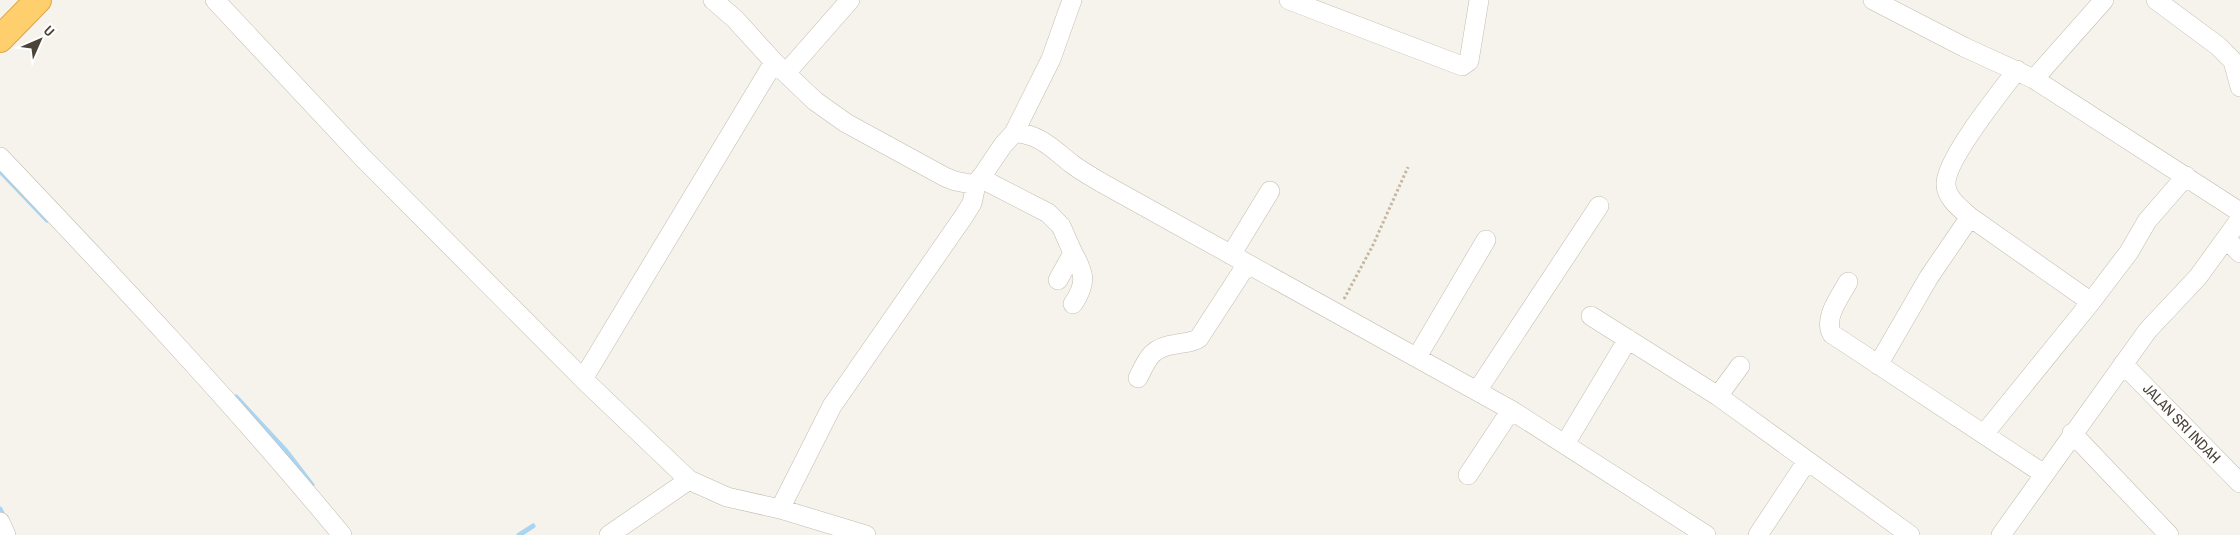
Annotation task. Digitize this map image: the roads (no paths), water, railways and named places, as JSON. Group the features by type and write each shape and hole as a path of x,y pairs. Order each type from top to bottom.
{"highway":[{"path":"0,39 38,0"}],"street":[{"path":"215,0 363,158 583,379 689,480 727,497 780,509 866,535"},
{"path":"714,0 735,19 780,68 815,102 868,137 905,154 950,179 978,182 1048,213 1061,226 1082,272 1082,290 1074,304"},
{"path":"583,379 780,68 850,0"},
{"path":"780,509 832,406 964,216 972,203 978,182 1003,144 1014,133 1050,59 1072,0"},
{"path":"1289,0 1462,66 1466,66 1469,61 1478,0"},
{"path":"1873,0 1964,48 2034,79 2240,212"},
{"path":"2034,79 2104,0"},
{"path":"2156,0 2218,46 2233,61 2240,87"},
{"path":"2017,70 1968,135 1945,182 1948,194 1970,217 2091,302"},
{"path":"1014,133 1038,138 1087,174 1511,410 1706,535"},
{"path":"0,157 117,280 257,434 342,535"},
{"path":"1984,434 2091,302 2129,252 2147,221 2186,176"},
{"path":"1138,378 1149,356 1160,347 1192,342 1200,338 1270,191"},
{"path":"1478,392 1599,206"},
{"path":"1878,365 1929,277 1970,217"},
{"path":"2001,535 2072,433 2148,330 2198,277 2240,219"},
{"path":"2226,239 2240,253"},
{"path":"1417,357 1486,240"},
{"path":"1058,280 1072,253"},
{"path":"1848,282 1830,317 1828,327 1832,334 2044,474"},
{"path":"1591,316 1718,396 1910,535"},
{"path":"1565,444 1628,339"},
{"name":"JALAN SRI INDAH","path":"2123,364 2240,483"},
{"path":"1718,396 1740,366"},
{"path":"1468,475 1511,410"},
{"path":"2072,433 2169,535"},
{"path":"1758,535 1807,461"},
{"path":"609,535 689,480"},
{"path":"0,522 6,535"}],"waterway":[{"path":"0,171 47,220"},
{"path":"236,397 286,451 312,485"},
{"path":"0,509 5,519"},
{"path":"519,535 533,526"}]}
